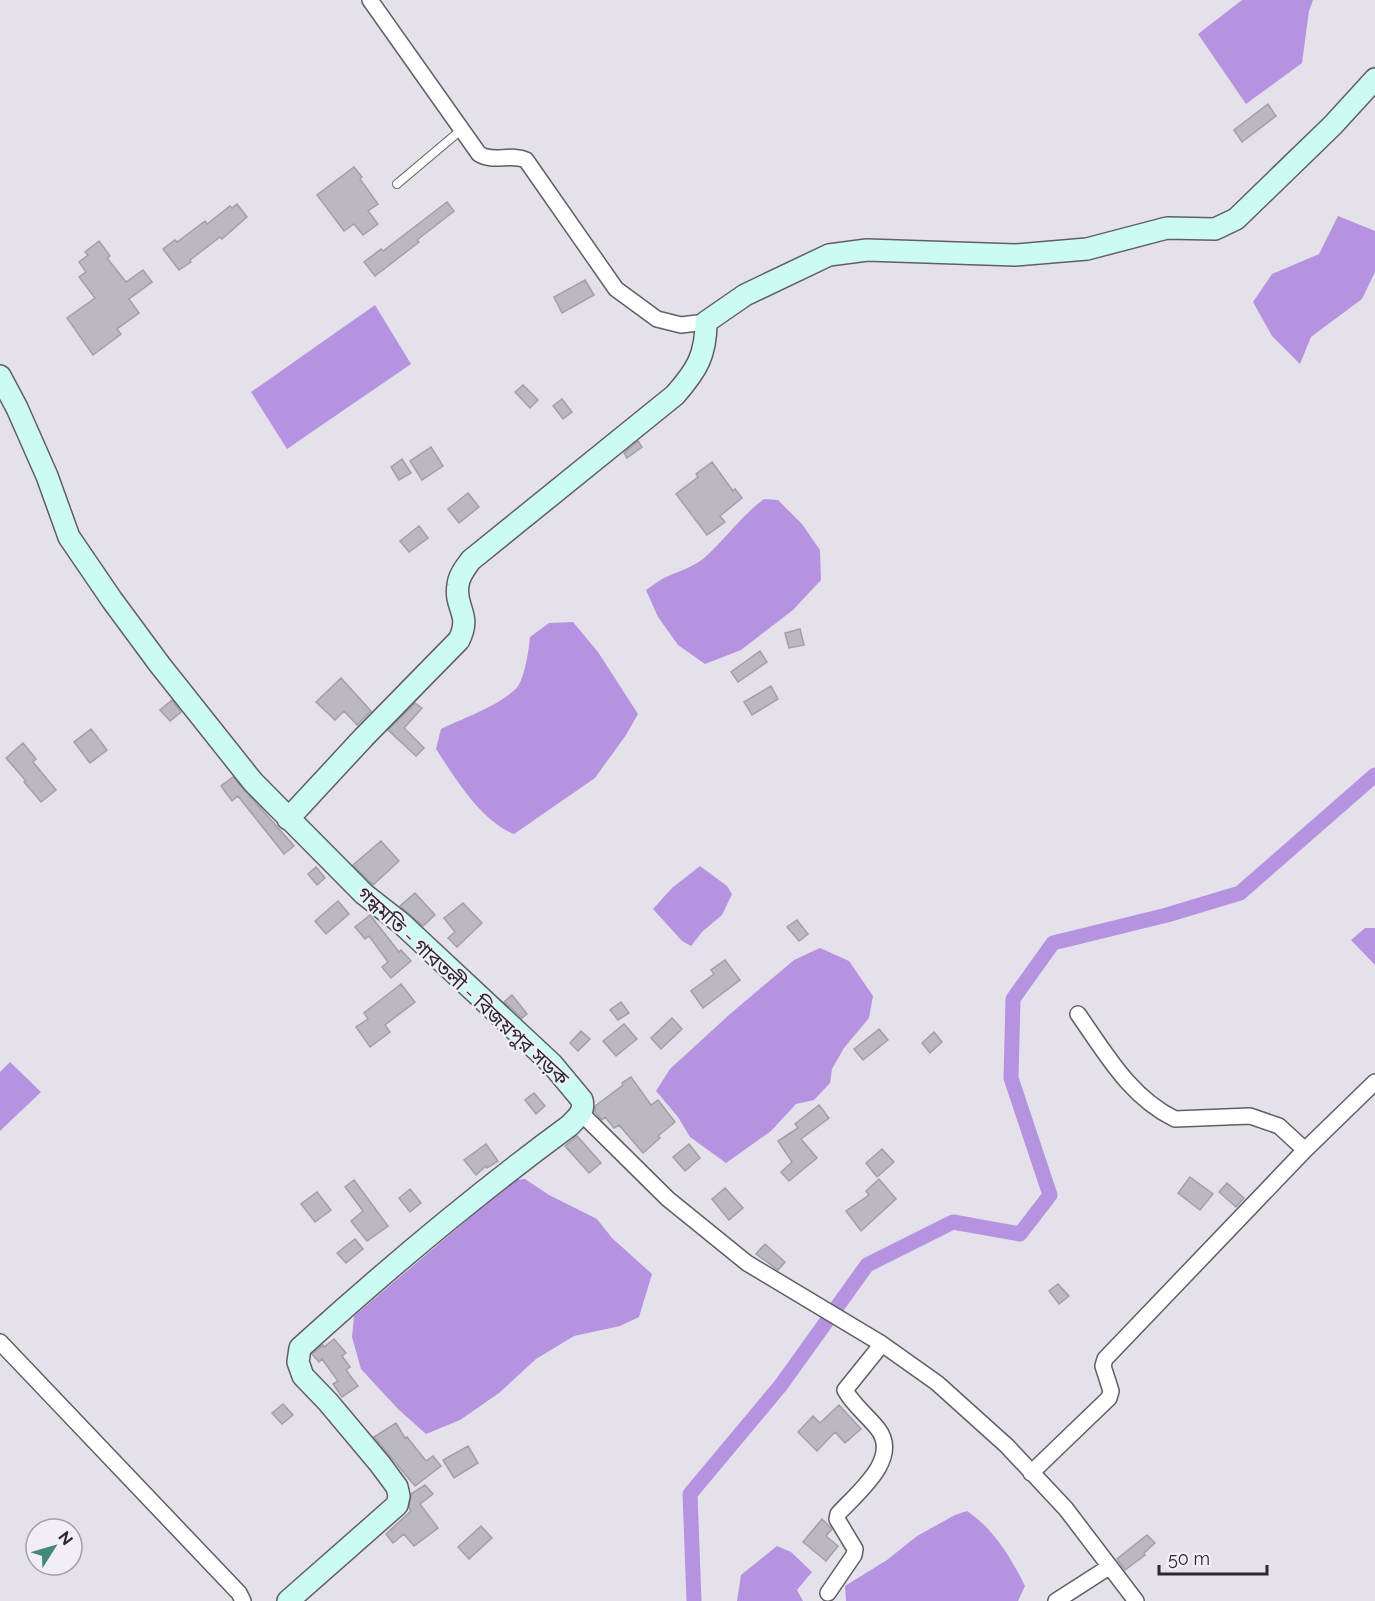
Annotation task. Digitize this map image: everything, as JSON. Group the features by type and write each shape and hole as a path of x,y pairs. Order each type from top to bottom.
{"main road":[{"path":"288,819 459,640 464,629 464,616 458,602 457,585 471,560 675,395 699,364 706,343 706,322 745,295 829,255 867,250 1015,255 1088,249 1167,228 1215,229 1226,226 1334,125 1375,79"},
{"name":"গন্ধমতি - গাবতলী - বিজয়পুর সড়ক","path":"0,376 17,408 69,537 160,664 253,782 364,894 401,922 552,1064 582,1100 581,1113"},
{"path":"288,1601 397,1505 399,1496 397,1487 380,1464 303,1376 298,1362 300,1348 405,1255 569,1126 581,1113"}],"street":[{"path":"370,0 479,154 485,158 519,157 526,160 616,289 657,319 681,325 706,322"},
{"path":"1078,1014 1121,1076 1146,1101 1166,1114 1175,1119 1250,1116 1279,1126 1305,1150"},
{"path":"1031,1473 1109,1398 1111,1391 1103,1366 1105,1359 1305,1150 1375,1082"},
{"path":"581,1113 676,1206 747,1263 882,1344 937,1383 1006,1446 1066,1509 1136,1601"},
{"path":"0,1342 239,1593 243,1601"},
{"path":"828,1593 854,1555 855,1549 837,1519 838,1514 879,1468 885,1450 880,1432 845,1390 882,1344"},
{"path":"1056,1601 1109,1567"}],"lane":[{"path":"397,184 461,130"}],"shaded area":[{"path":"1242,0 1313,0 1309,11 1302,63 1246,104 1198,34"},
{"path":"1338,216 1375,231 1375,272 1362,299 1311,337 1300,364 1272,336 1253,302 1272,274 1319,254"},
{"path":"375,305 411,364 287,449 251,392"},
{"path":"764,499 778,500 802,524 820,550 821,580 793,610 741,650 705,664 678,645 658,617 646,590 663,578 690,567 704,558"},
{"path":"573,622 598,652 638,714 595,778 514,834 502,828 480,809 452,773 436,749 441,729 493,705 512,693 523,676 530,637 549,623"},
{"path":"700,866 727,886 732,894 722,915 702,932 691,946 682,941 653,909 672,888"},
{"path":"1365,928 1375,928 1375,965 1351,940"},
{"path":"820,948 849,961 873,996 869,1018 844,1048 832,1069 830,1083 814,1100 796,1104 771,1131 726,1163 690,1137 678,1117 656,1091 670,1069 730,1014 794,960"},
{"path":"10,1062 41,1092 0,1131 0,1072"},
{"path":"525,1179 549,1195 597,1219 612,1238 652,1274 639,1317 620,1326 574,1336 536,1359 499,1393 460,1420 426,1434 398,1409 361,1369 352,1337 354,1316 514,1180"},
{"path":"967,1511 994,1535 1014,1565 1025,1586 1018,1601 846,1601 845,1586 887,1560 917,1536"},
{"path":"777,1546 791,1552 812,1572 797,1590 803,1601 737,1601 741,1575"}],"building":[{"path":"1268,104 1276,116 1242,142 1234,130"},
{"path":"354,167 378,204 368,211 378,224 363,235 354,224 344,231 317,195"},
{"path":"447,202 454,211 375,276 364,262 381,249 383,251"},
{"path":"237,204 247,217 222,239 220,237 179,270 163,249 175,240 177,242 205,221 207,224 230,206 232,208"},
{"path":"99,241 110,256 107,258 126,282 143,270 152,282 129,299 139,313 117,329 121,334 93,355 67,318 95,298 79,277 86,272 79,262 88,255 85,252"},
{"path":"585,280 594,295 562,313 554,297"},
{"path":"523,385 538,400 530,408 515,392"},
{"path":"562,399 572,412 563,419 553,406"},
{"path":"638,441 642,447 627,458 624,453"},
{"path":"431,447 443,466 422,480 410,461"},
{"path":"402,459 411,473 399,480 391,467"},
{"path":"712,462 733,491 735,489 742,498 720,516 725,522 707,535 676,494 698,477 696,474"},
{"path":"468,493 479,507 459,523 448,509"},
{"path":"419,526 428,538 409,552 400,541"},
{"path":"800,629 804,645 789,648 785,633"},
{"path":"760,651 767,662 738,682 731,672"},
{"path":"341,678 371,711 357,725 344,711 335,720 316,702"},
{"path":"771,686 778,699 752,715 744,702"},
{"path":"172,700 181,712 170,721 160,710"},
{"path":"415,703 422,708 404,728 424,748 416,756 388,730"},
{"path":"91,729 107,750 90,763 74,742"},
{"path":"23,743 36,759 33,762 56,790 41,802 6,758"},
{"path":"233,777 294,846 284,854 238,796 232,801 221,786"},
{"path":"381,841 399,861 373,885 353,865"},
{"path":"316,867 325,878 317,885 308,874"},
{"path":"415,893 435,915 423,926 400,906"},
{"path":"338,901 349,914 326,934 315,921"},
{"path":"463,903 482,923 457,947 448,938 455,932 444,918"},
{"path":"370,915 399,952 401,950 411,961 391,978 382,967 388,962 369,936 365,939 355,927"},
{"path":"797,920 808,934 799,941 787,927"},
{"path":"725,960 740,980 703,1008 691,991 714,974 711,970"},
{"path":"401,984 415,1002 385,1025 390,1032 370,1047 356,1027 368,1019 364,1013"},
{"path":"512,995 527,1014 522,1018 504,1002"},
{"path":"621,1002 629,1013 618,1020 610,1010"},
{"path":"672,1018 682,1029 661,1049 651,1038"},
{"path":"624,1024 637,1039 616,1056 603,1041"},
{"path":"879,1029 888,1040 863,1060 854,1049"},
{"path":"581,1031 590,1039 578,1051 570,1043"},
{"path":"934,1032 942,1042 930,1053 922,1043"},
{"path":"631,1077 651,1105 658,1100 675,1122 643,1153 619,1125 614,1128 605,1117 602,1120 595,1112 595,1106"},
{"path":"534,1093 545,1106 536,1114 525,1100"},
{"path":"819,1105 829,1118 801,1139 817,1158 789,1181 781,1172 792,1162 778,1141 798,1128 795,1124"},
{"path":"577,1136 601,1163 589,1173 565,1146"},
{"path":"486,1144 498,1161 487,1168 486,1166 476,1175 464,1160"},
{"path":"689,1144 700,1158 685,1171 673,1157"},
{"path":"882,1149 894,1162 877,1177 866,1163"},
{"path":"1190,1177 1213,1194 1200,1210 1178,1193"},
{"path":"879,1179 896,1199 861,1231 846,1211 869,1195 866,1191"},
{"path":"354,1180 388,1226 367,1241 351,1221 363,1211 345,1187"},
{"path":"1227,1183 1244,1198 1236,1207 1219,1192"},
{"path":"725,1188 743,1208 729,1220 712,1199"},
{"path":"410,1189 421,1203 410,1212 399,1198"},
{"path":"317,1192 331,1210 315,1222 301,1204"},
{"path":"355,1239 363,1249 346,1263 337,1253"},
{"path":"765,1244 785,1262 778,1270 756,1254"},
{"path":"1058,1284 1069,1296 1059,1304 1049,1291"},
{"path":"334,1339 346,1353 342,1356 350,1367 346,1370 358,1386 342,1397 333,1384 338,1381 322,1359 319,1362 312,1354"},
{"path":"283,1404 293,1415 282,1424 272,1413"},
{"path":"839,1405 861,1429 845,1443 835,1432 817,1451 798,1432 813,1416 820,1423"},
{"path":"396,1423 405,1438 407,1437 426,1461 433,1456 441,1466 415,1486 374,1437"},
{"path":"468,1446 478,1463 454,1478 443,1460"},
{"path":"425,1485 433,1494 420,1504 438,1528 414,1546 404,1534 393,1543 386,1534 411,1511 409,1508 411,1494"},
{"path":"822,1519 832,1529 826,1536 838,1546 826,1561 803,1542"},
{"path":"481,1526 492,1538 469,1559 458,1547"},
{"path":"1147,1535 1155,1543 1144,1553 1145,1555 1125,1570 1117,1559"}],"waterway":[{"path":"694,1601 690,1494 781,1385 867,1265 953,1222 1020,1234 1050,1195 1011,1078 1013,999 1053,943 1167,915 1240,893 1375,775"}]}
